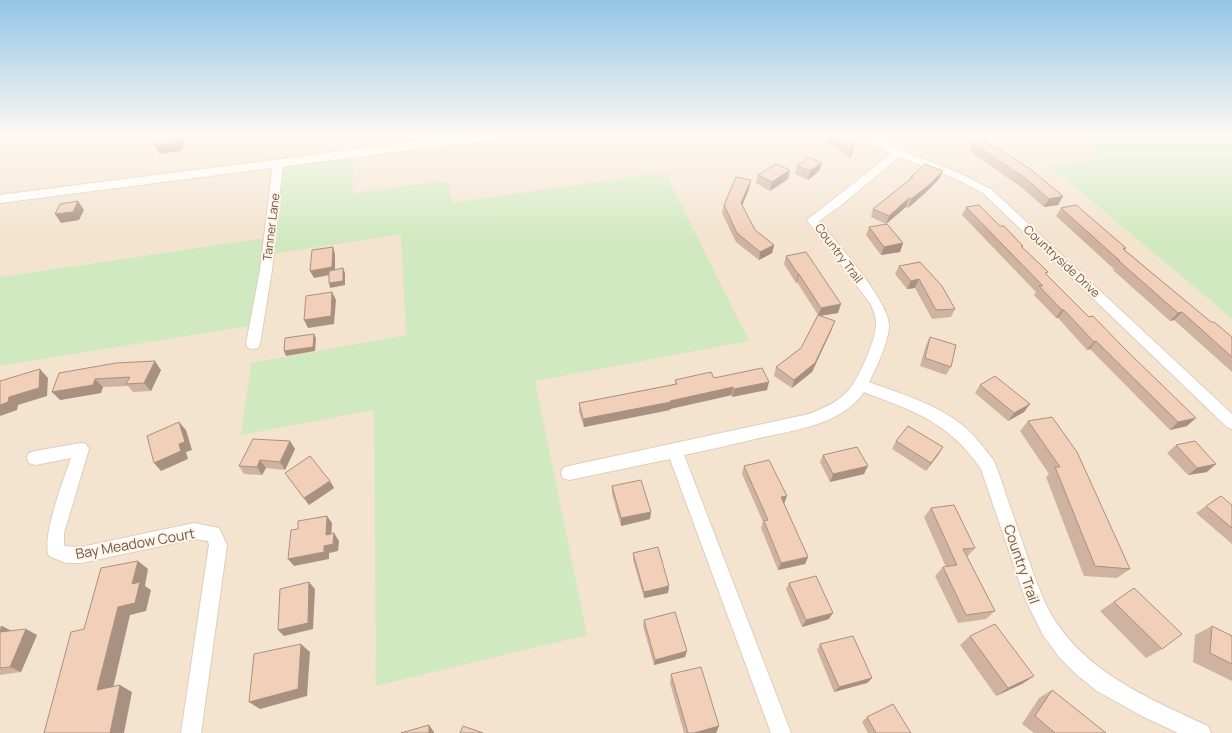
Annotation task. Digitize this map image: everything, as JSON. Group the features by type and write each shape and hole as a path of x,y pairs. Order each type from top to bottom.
{"street":[{"path":"0,199 230,169"},
{"name":"Tanner Lane","path":"253,344 274,206 277,169"},
{"name":"Country Trail","path":"569,473 793,426 827,414 844,403 861,385 883,333 884,322 875,301 814,220 878,169"},
{"name":"Countryside Drive","path":"940,169 966,179 987,191 1232,422"},
{"name":"Country Trail","path":"861,385 936,414 961,432 979,450 988,466 1043,620 1056,640 1072,659 1094,678 1119,695 1201,733"},
{"name":"Bay Meadow Court","path":"35,458 81,449 56,533 55,550 66,555 81,555 194,531 213,534 218,545 216,566 191,733"},
{"path":"675,451 781,733"}],"shaded area":[{"path":"0,169 1054,169 1232,319 1232,733 0,733 0,366 256,325 269,237 0,277"}],"green space":[{"path":"277,169 353,169 353,193 448,180 452,203 665,172 749,341 535,381 587,635 376,686 374,410 241,435 251,363 406,335 401,234 268,255 256,325 0,366 0,277 270,237"},
{"path":"1054,169 1232,169 1232,319"}],"building":[{"path":"767,169 790,170 772,182 758,175"},
{"path":"919,169 938,169 943,171 928,186 911,199 909,198 889,216 873,209 913,177 911,177"},
{"path":"1012,169 1030,169 1063,196 1049,199 1025,178"},
{"path":"736,177 751,180 741,203 755,230 774,245 760,252 737,233 724,205"},
{"path":"78,201 73,212 55,214 60,204"},
{"path":"979,205 1000,226 1004,226 1023,246 1021,246 1048,272 1045,273 1089,317 1093,316 1196,418 1178,422 1096,341 1094,342 1039,286 1043,286 966,207"},
{"path":"1076,205 1126,248 1123,249 1211,322 1214,322 1232,337 1232,357 1182,312 1178,313 1061,208"},
{"path":"887,224 903,243 884,247 869,227"},
{"path":"333,247 332,267 310,271 312,250"},
{"path":"806,252 841,304 821,308 786,256"},
{"path":"920,262 942,286 955,309 936,310 919,279 911,281 899,266"},
{"path":"343,268 343,281 329,283 329,271"},
{"path":"332,292 331,316 304,320 306,296"},
{"path":"818,315 835,321 815,363 794,380 776,367 801,348"},
{"path":"314,334 313,347 284,351 285,338"},
{"path":"930,337 956,345 951,367 925,358"},
{"path":"155,361 144,383 126,384 130,377 95,379 93,385 52,392 59,373 116,363"},
{"path":"762,368 769,382 734,389 733,387 670,401 671,402 583,419 579,403 677,384 675,380 711,372 714,378"},
{"path":"40,369 39,388 9,397 8,402 0,405 0,381"},
{"path":"995,376 1030,404 1014,413 980,385"},
{"path":"1052,417 1077,452 1130,569 1095,566 1055,467 1060,467 1028,421"},
{"path":"179,422 185,442 179,444 181,451 154,463 147,436"},
{"path":"908,426 943,447 931,463 896,441"},
{"path":"253,439 290,441 280,462 260,460 257,467 239,466"},
{"path":"1195,441 1216,464 1197,468 1176,445"},
{"path":"857,447 868,466 833,474 823,455"},
{"path":"310,456 330,481 304,498 285,473"},
{"path":"769,460 787,496 781,497 808,557 781,563 764,521 768,520 744,466"},
{"path":"641,480 651,512 621,518 612,486"},
{"path":"1221,496 1232,505 1232,528 1206,506"},
{"path":"954,505 975,548 963,549 995,611 966,615 943,567 957,565 931,508"},
{"path":"327,516 326,535 334,533 333,544 324,546 324,552 288,559 291,530 298,529 298,521"},
{"path":"658,547 669,586 644,592 633,553"},
{"path":"138,561 132,584 140,582 135,603 118,607 97,690 120,685 110,733 44,733 71,632 84,629 101,568"},
{"path":"816,576 833,613 806,620 789,583"},
{"path":"309,582 308,623 278,630 280,589"},
{"path":"1134,588 1182,634 1162,649 1114,602"},
{"path":"675,612 687,651 655,660 644,620"},
{"path":"995,624 1034,676 1008,688 970,636"},
{"path":"1212,626 1232,636 1232,664 1210,653"},
{"path":"26,629 10,667 0,668 0,632"},
{"path":"853,636 872,678 839,687 820,644"},
{"path":"301,644 298,689 249,702 254,654"},
{"path":"701,667 719,726 694,733 688,733 671,674"},
{"path":"1052,690 1106,733 1055,733 1035,716"},
{"path":"893,704 911,733 876,733 867,717"},
{"path":"429,725 429,733 401,733"},
{"path":"463,726 483,733 460,733"}]}
